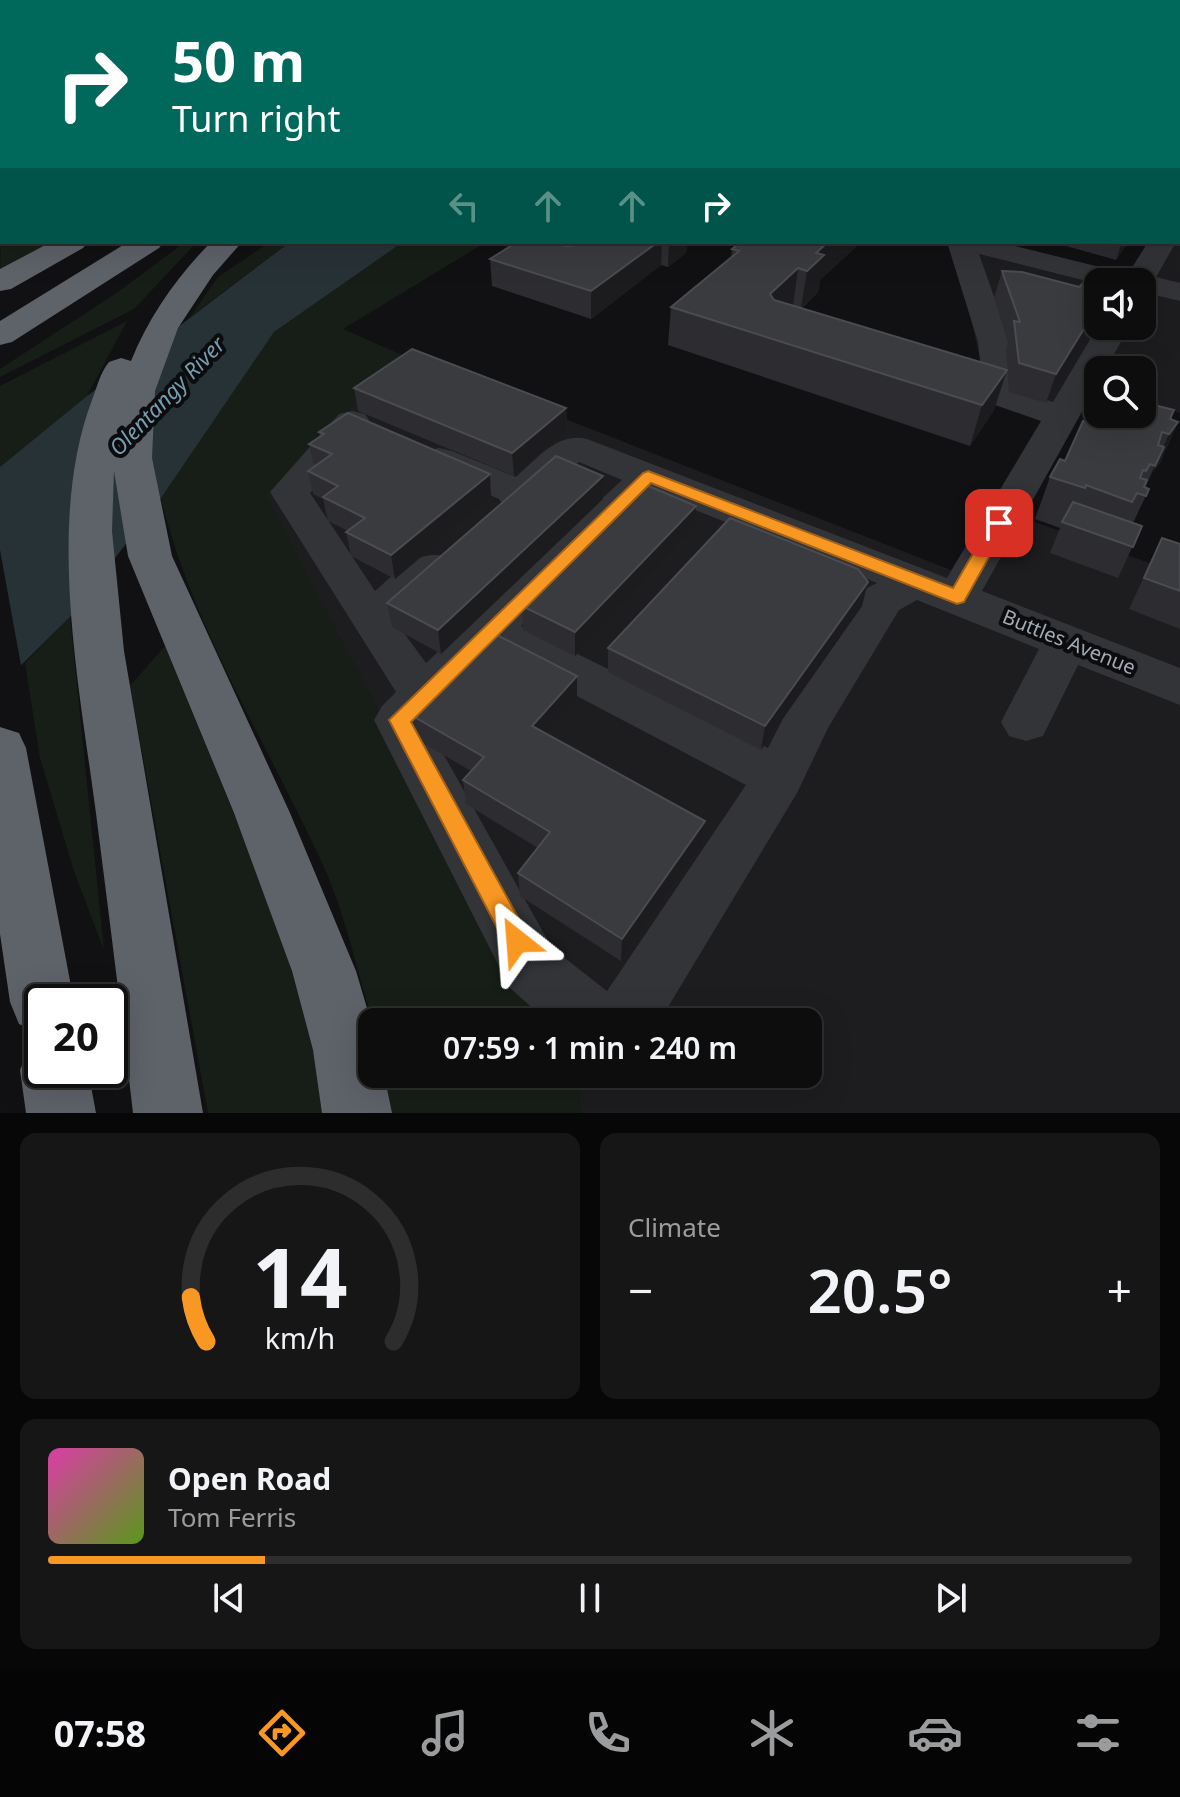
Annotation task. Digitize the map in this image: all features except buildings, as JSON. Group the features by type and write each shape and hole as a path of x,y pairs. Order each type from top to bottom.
{"highway":[{"path":"0,280 26,244"},
{"path":"0,280 69,244"},
{"path":"0,302 98,244"},
{"path":"0,335 194,254"},
{"path":"194,254 137,391 132,458 150,556 262,813 324,971 346,1050 357,1113"},
{"path":"168,1113 93,608 92,485 109,393 141,328 194,254"},
{"path":"3,770 39,984"},
{"path":"57,1088 61,1113"}],"street":[{"path":"1147,268 1161,244"},
{"path":"983,250 1084,273"},
{"path":"983,250 1084,292"},
{"path":"983,250 1001,396 1061,416"},
{"path":"1156,286 1180,292"},
{"path":"632,1008 779,778 806,721 883,599 936,589 1061,416 1106,340"},
{"path":"370,619 520,493 351,422 290,492 370,619 423,695"},
{"name":"Buttles Avenue","path":"520,493 574,447 1180,687"},
{"path":"579,1008 531,968 399,720 648,476"},
{"path":"490,630 779,778"},
{"path":"1026,722 1066,641"}],"shaded area":[{"path":"1,244 58,244 0,276"},
{"path":"182,244 195,244 134,309 0,377 0,369 118,292"},
{"path":"267,244 287,244 190,317 218,277"},
{"path":"400,244 483,244 343,329 402,355 266,495 534,1008 369,1008 331,883 211,638 174,545 161,498 274,332"},
{"path":"1168,244 1180,244 1180,413 1156,406 1156,356 1084,356 1084,411 1067,406 989,399 955,248 1084,280 1084,340 1156,340 1154,268"},
{"path":"127,321 87,396 0,467 0,386"},
{"path":"402,355 951,570 990,506 1180,574 1180,1113 581,1113 576,1088 822,1088 822,1008 534,1008 265,495"},
{"path":"70,617 104,950 74,871 40,758 25,663"},
{"path":"165,646 279,924 325,1096 326,1113 208,1113 130,686"},
{"path":"387,1088 576,1088 581,1113 391,1113"}],"water":[{"name":"Olentangy River","path":"287,244 400,244 274,332 161,498 70,617 0,686 0,467 87,396"}],"pier":[{"path":"0,550 22,671 0,690"}],"route":[{"path":"517,941 399,720 648,476 957,597 999,523"}]}
